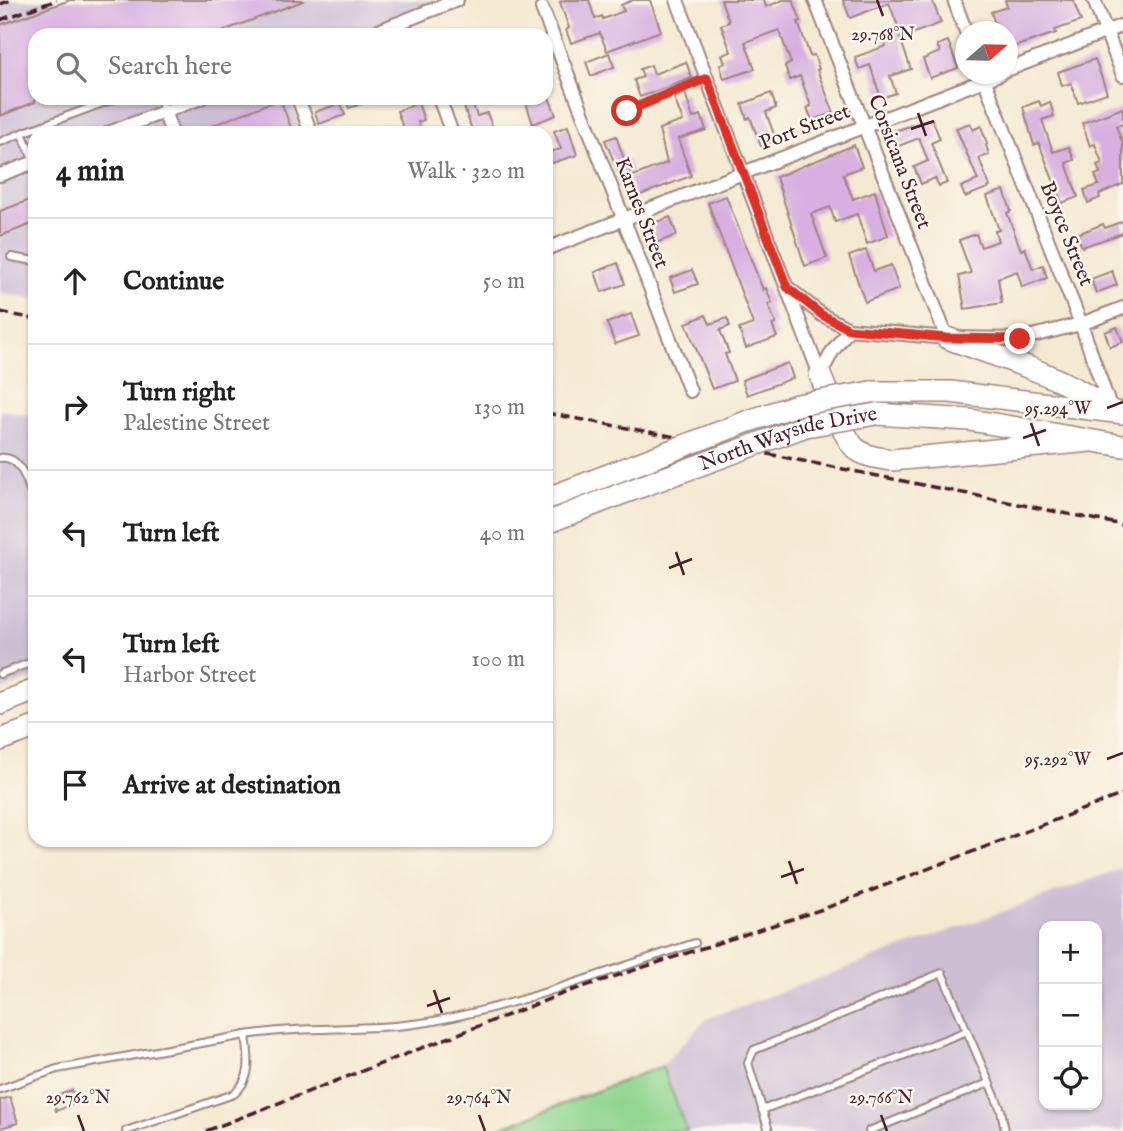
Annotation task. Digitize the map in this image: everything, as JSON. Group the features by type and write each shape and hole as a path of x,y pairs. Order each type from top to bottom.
{"main road":[{"path":"947,338 1069,383 1117,412"},
{"path":"820,375 847,436 855,448 870,457 892,460 1090,442"},
{"name":"North Wayside Drive","path":"553,496 797,405 871,392 950,392 1117,412"},
{"name":"North Wayside Drive","path":"553,520 774,436 806,426 876,414 970,420 1123,446"},
{"path":"0,704 28,693"},
{"path":"0,740 28,730"}],"street":[{"path":"386,28 457,0"},
{"path":"677,0 820,375"},
{"name":"Corsicana Street","path":"815,0 947,338"},
{"path":"954,0 962,21"},
{"path":"1094,0 1123,75"},
{"name":"Karnes Street","path":"542,8 550,28"},
{"path":"1018,67 1123,25"},
{"name":"Karnes Street","path":"553,37 690,391"},
{"name":"Port Street","path":"553,246 966,84"},
{"name":"Boyce Street","path":"986,84 1117,412"},
{"path":"126,126 181,105"},
{"path":"301,105 308,126"},
{"path":"442,105 449,126"},
{"path":"164,111 169,126"},
{"path":"0,175 28,164"},
{"path":"787,287 822,315 849,329 947,338 1020,339 1081,324 1123,308"},
{"path":"820,375 832,352 849,329"}],"lane":[{"path":"627,111 707,78"},
{"path":"41,126 97,105"},
{"path":"162,105 164,111"},
{"path":"0,142 28,131"},
{"path":"22,133 28,148"},
{"path":"11,257 28,260"},
{"path":"0,458 8,457 16,462 28,489"},
{"path":"0,674 28,664"},
{"path":"0,1089 57,1069 290,1028 401,1025 454,1017 513,1002 695,943"},
{"path":"769,1131 748,1063 754,1049 942,972 1000,1110 1005,1131"},
{"path":"762,1110 967,1031"},
{"path":"126,1131 234,1094 245,1083 249,1069 246,1035"},
{"path":"869,1131 989,1083"}],"shaded area":[{"path":"0,0 436,0 366,28 28,28 28,105 293,105 301,126 28,126 28,298 0,293"},
{"path":"0,410 28,415 28,680 0,690"},
{"path":"1123,868 1123,1131 687,1131 662,1066 706,1019"}],"green space":[{"path":"662,1066 687,1131 492,1131"}],"building":[{"path":"70,0 303,1 231,28 28,28 28,105 0,116 0,25"},
{"path":"589,0 595,19 602,16 603,19 624,11 621,5 633,0 650,0 661,31 607,51 600,33 571,43 560,2"},
{"path":"721,0 764,0 766,7 783,0 793,0 810,56 814,55 834,113 812,120 807,108 811,106 800,76 790,80 785,66 791,63 779,30 745,42 755,69 724,79 720,65 725,63 722,55 731,52 721,25 729,22"},
{"path":"843,0 932,0 941,23 900,38 911,69 890,76 896,93 881,98 870,65 859,69 855,57 886,46 882,35 899,29 889,3 850,18"},
{"path":"1005,0 1073,0 1081,21 1055,30 1056,33 1018,45 1018,21 994,21 991,12 1007,7"},
{"path":"948,41 955,60 955,69 930,78 923,59 940,52 937,45"},
{"path":"609,53 614,67 591,76 586,62"},
{"path":"1095,59 1107,93 1078,103 1071,83 1062,86 1058,72"},
{"path":"686,62 692,78 640,97 634,80 643,77 640,69 651,65 654,74"},
{"path":"685,93 693,118 701,115 706,130 678,139 691,176 635,197 628,178 667,163 659,129 683,121 674,98"},
{"path":"771,93 776,108 766,112 776,140 761,146 742,104"},
{"path":"1039,101 1041,106 1050,102 1054,116 1042,120 1053,152 1069,147 1074,160 1066,163 1078,197 1062,203 1039,143 1034,145 1023,107"},
{"path":"265,105 282,105 290,126 211,126"},
{"path":"342,105 345,115 319,124 315,112"},
{"path":"419,105 424,120 418,122 419,126 402,126 397,111"},
{"path":"463,105 473,105 477,116 487,113 492,126 471,126"},
{"path":"527,105 552,105 556,115 533,124"},
{"path":"1123,108 1123,124 1116,126 1123,144 1123,184 1099,194 1100,198 1088,203 1084,190 1099,185 1095,175 1100,173 1097,165 1102,163 1095,144 1090,146 1082,123"},
{"path":"932,119 940,139 931,143 947,183 939,186 935,178 921,184 914,167 928,161 919,138 896,147 891,132"},
{"path":"970,123 973,130 981,126 987,144 989,155 979,158 990,187 965,197 961,187 978,180 956,128"},
{"path":"568,126 577,155 553,163 553,151 561,149 554,131"},
{"path":"616,136 625,162 628,160 632,172 620,176 605,140"},
{"path":"854,145 862,167 843,174 853,199 875,191 888,236 867,244 857,214 835,222 830,207 811,214 827,258 805,266 776,177"},
{"path":"1004,190 1011,211 1007,213 1021,250 1025,248 1033,269 1043,265 1047,278 1022,287 1017,271 998,278 1002,303 965,309 959,276 971,273 959,240 976,234 981,247 998,241 995,231 999,230 987,196"},
{"path":"726,196 763,290 766,288 772,303 768,304 776,324 772,325 777,337 746,348 739,329 753,324 708,203"},
{"path":"28,201 28,226 0,236 0,211"},
{"path":"670,217 677,235 648,246 645,238 655,234 651,224"},
{"path":"1123,221 1123,233 1082,247 1077,234 1103,224 1105,228"},
{"path":"866,250 874,271 891,265 899,289 865,302 849,256"},
{"path":"618,263 625,284 602,292 595,272"},
{"path":"692,270 698,284 675,292 670,278"},
{"path":"1112,271 1117,285 1096,293 1091,279"},
{"path":"631,314 639,336 615,344 607,323"},
{"path":"706,315 710,324 727,318 730,326 720,330 729,353 725,354 735,381 712,389 686,323"},
{"path":"1117,327 1123,342 1110,347 1105,332"},
{"path":"788,363 793,378 747,395 742,380"},
{"path":"72,1090 76,1103 56,1111 52,1098"},
{"path":"10,1097 18,1123 0,1128 0,1100"}],"railway":[{"path":"0,4 11,0"},
{"path":"0,20 57,0"},
{"path":"0,312 28,318"},
{"path":"553,414 1123,525"},
{"path":"206,1131 570,991 826,908 1123,794"}],"route":[{"path":"627,111 707,78 787,287 822,315 849,329 947,338 1020,339"}]}
